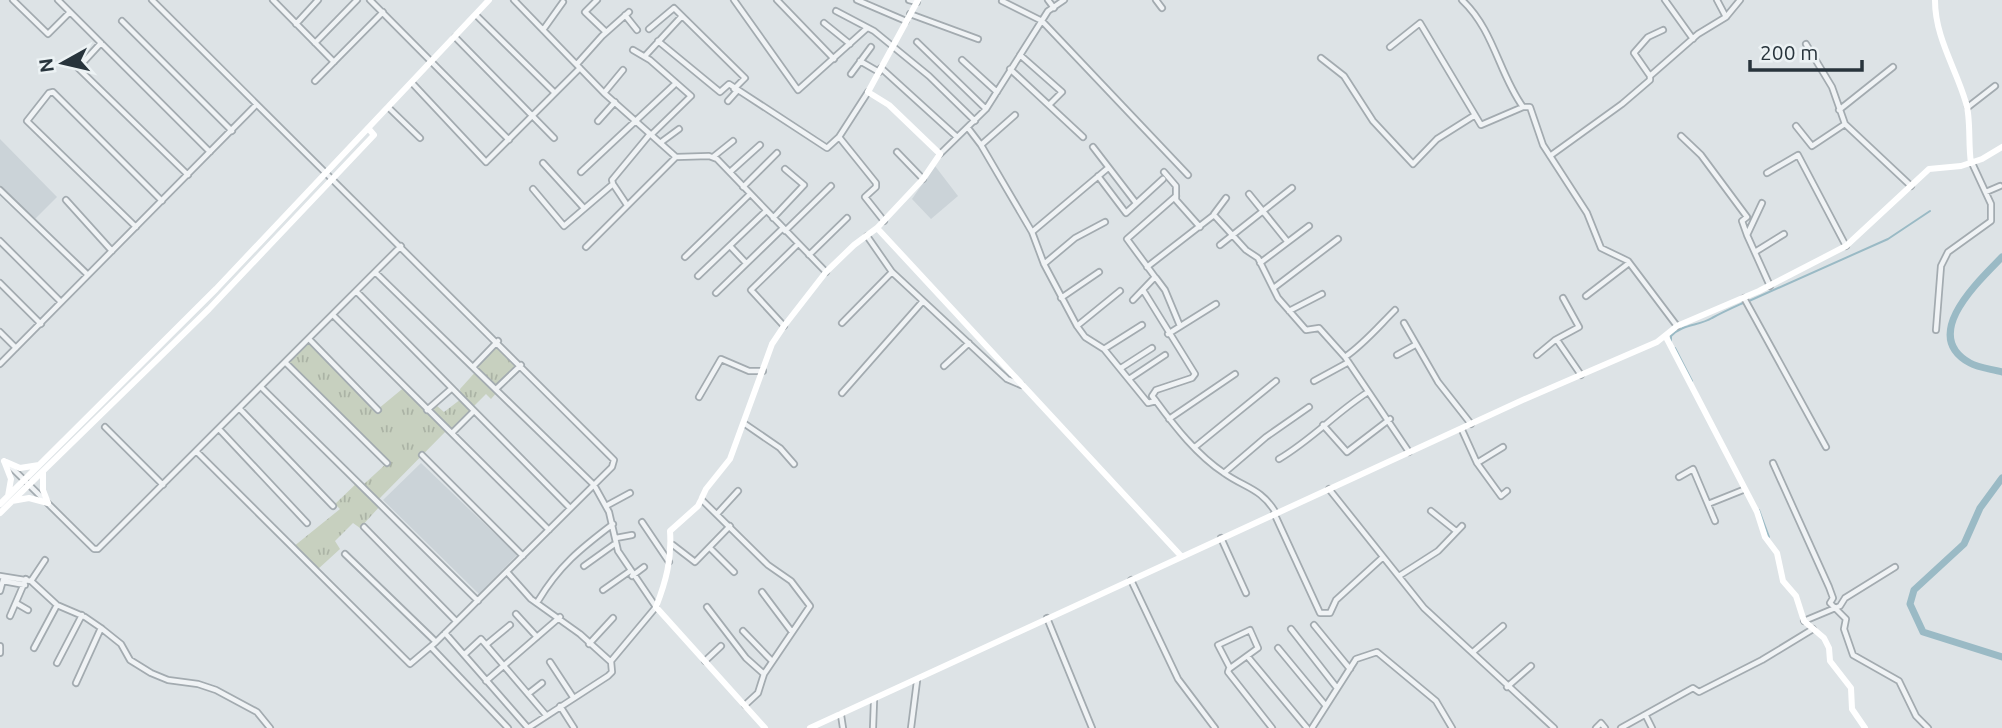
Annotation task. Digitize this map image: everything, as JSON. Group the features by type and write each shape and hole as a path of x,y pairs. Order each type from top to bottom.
{"street":[{"path":"13,0 48,34 70,12"},
{"path":"58,0 210,152"},
{"path":"152,0 614,457 614,464 478,601 412,663 197,452"},
{"path":"296,24 318,0"},
{"path":"315,43 357,0"},
{"path":"370,0 509,140"},
{"path":"0,513 10,499 413,84 489,0"},
{"path":"514,0 604,93 676,157 713,157 733,142"},
{"path":"597,0 585,12 607,32"},
{"path":"734,0 798,90 866,29"},
{"path":"776,0 834,59"},
{"path":"857,0 978,38"},
{"path":"1048,0 1054,8"},
{"path":"611,662 656,607 670,563 672,528 702,500 706,489 730,459 746,424 752,397 772,344 784,326 827,272 884,221 923,178 940,154 986,109 1048,11 1064,0"},
{"path":"1156,0 1161,8"},
{"path":"1462,0 1485,30 1523,107"},
{"path":"1665,0 1693,39"},
{"path":"1717,0 1726,16"},
{"path":"1550,156 1622,104 1693,39 1726,16 1740,0"},
{"path":"1935,0 1938,33 1968,107 1967,135 1972,163 1993,213 1991,221 1948,253 1941,266 1936,330"},
{"path":"274,1 334,62"},
{"path":"658,41 720,92 728,84 827,148 839,137 868,92 909,18 914,1"},
{"path":"1002,1 1042,21 1188,175"},
{"path":"543,30 563,2"},
{"path":"649,29 673,8 682,16 745,78 728,102"},
{"path":"835,11 874,32 929,76 975,121"},
{"path":"316,80 383,12"},
{"path":"413,84 486,162 555,93 607,32 627,14 637,30"},
{"path":"477,16 555,93"},
{"path":"645,56 682,16"},
{"path":"122,21 233,131"},
{"path":"824,23 850,44"},
{"path":"1390,47 1420,23 1481,125 1523,107 1530,107 1550,156 1587,213 1601,248 1629,263 1677,326"},
{"path":"1650,76 1634,54 1648,37 1663,30"},
{"path":"455,37 554,138"},
{"path":"917,42 986,109"},
{"path":"101,43 78,68 187,174"},
{"path":"1806,44 1832,87 1845,124 1911,186"},
{"path":"851,74 871,47"},
{"path":"627,205 612,180 651,135 691,96 645,56 633,50"},
{"path":"1020,55 1062,92 1049,105"},
{"path":"1321,58 1344,76 1373,121 1413,164 1437,139 1475,115"},
{"path":"962,60 997,92"},
{"path":"860,61 880,70 957,137"},
{"path":"1839,110 1893,67"},
{"path":"1010,69 1083,137"},
{"path":"604,93 624,70"},
{"path":"581,172 674,85"},
{"path":"1968,107 1995,86"},
{"path":"136,227 27,121 49,93 53,92 162,201"},
{"path":"868,92 889,105 940,154"},
{"path":"598,121 615,102"},
{"path":"0,364 256,105"},
{"path":"389,108 420,138"},
{"path":"981,145 1014,114"},
{"path":"1797,126 1812,146 1845,124"},
{"path":"2,459 20,468 41,468 209,309 374,135 368,128"},
{"path":"968,128 981,145 1032,232 1044,264 1077,327 1085,337 1104,349 1148,402 1156,401"},
{"path":"660,144 679,129"},
{"path":"1681,136 1701,155 1747,217 1742,221 1770,286"},
{"path":"839,137 876,183 876,187 865,197 884,221"},
{"path":"730,172 760,145"},
{"path":"1093,147 1136,203"},
{"path":"811,728 1275,513 1666,337 1677,326 1745,298 1846,246 1929,169 1972,163 2002,147"},
{"path":"897,152 923,178"},
{"path":"743,187 777,153"},
{"path":"1767,173 1798,155 1846,246"},
{"path":"586,247 676,157"},
{"path":"713,157 827,272"},
{"path":"543,163 583,207"},
{"path":"1032,232 1108,168"},
{"path":"773,218 804,185 785,169"},
{"path":"1164,172 1176,186 1176,196 1200,227"},
{"path":"1098,176 1126,213 1163,179"},
{"path":"533,190 564,226 613,184"},
{"path":"716,293 831,186"},
{"path":"1986,192 2000,186"},
{"path":"1220,245 1235,236 1292,188"},
{"path":"0,190 88,275"},
{"path":"685,257 750,194"},
{"path":"1250,194 1287,241"},
{"path":"1176,196 1127,239 1165,290 1181,326"},
{"path":"1147,267 1214,215 1226,198"},
{"path":"66,200 112,251"},
{"path":"1747,235 1762,203"},
{"path":"698,276 766,211"},
{"path":"1214,215 1260,262 1275,287 1278,298 1306,330 1319,328 1346,360 1367,392 1390,419 1410,453"},
{"path":"809,255 847,218"},
{"path":"1044,264 1075,237 1105,222"},
{"path":"1260,262 1309,226"},
{"path":"877,228 1181,556"},
{"path":"1755,251 1784,234"},
{"path":"867,236 892,272 1011,383 1021,386"},
{"path":"1275,287 1338,239"},
{"path":"0,240 61,302"},
{"path":"784,326 751,290 798,244"},
{"path":"2,459 96,550 402,246"},
{"path":"730,246 747,264"},
{"path":"1586,296 1629,263"},
{"path":"375,272 594,485 606,506 616,541 631,573 656,607 765,728"},
{"path":"842,323 892,272"},
{"path":"1061,298 1099,272"},
{"path":"1133,300 1155,277"},
{"path":"0,283 41,324"},
{"path":"1143,290 1195,376 1156,390 1153,396 1169,419 1195,447 1224,473 1251,486 1275,513 1320,613 1330,613 1336,600 1382,558"},
{"path":"1077,327 1120,291"},
{"path":"356,292 570,508"},
{"path":"1289,311 1322,294"},
{"path":"209,296 215,302"},
{"path":"1537,355 1579,327 1563,298"},
{"path":"1745,298 1825,447"},
{"path":"842,394 923,302"},
{"path":"202,303 209,309"},
{"path":"1168,334 1216,304"},
{"path":"1314,382 1364,344 1367,337 1395,310"},
{"path":"334,316 549,530"},
{"path":"1404,323 1438,382 1471,425"},
{"path":"1104,349 1142,325"},
{"path":"0,332 16,348"},
{"path":"1666,337 1743,490 1757,512 1765,537 1777,554 1783,581 1796,596 1804,621 1824,638 1830,661 1851,688 1852,709 1865,728"},
{"path":"309,340 379,410"},
{"path":"1557,340 1581,375"},
{"path":"473,367 498,341"},
{"path":"943,366 969,343"},
{"path":"1397,355 1415,345"},
{"path":"1121,368 1152,348"},
{"path":"1129,379 1165,355"},
{"path":"699,397 722,359 749,371 764,371"},
{"path":"286,363 387,463"},
{"path":"496,389 522,365"},
{"path":"1169,419 1235,374"},
{"path":"1195,447 1276,381"},
{"path":"261,388 478,601"},
{"path":"427,410 451,389"},
{"path":"1279,459 1320,433 1322,424 1367,392"},
{"path":"1224,473 1241,456 1309,407"},
{"path":"239,408 333,506"},
{"path":"452,433 473,412"},
{"path":"1322,424 1347,452 1390,419"},
{"path":"746,424 780,448 794,464"},
{"path":"105,427 163,485"},
{"path":"219,429 307,523"},
{"path":"1462,430 1477,463 1499,495 1507,491"},
{"path":"1477,463 1503,447"},
{"path":"422,455 523,556"},
{"path":"2,459 11,479 10,499"},
{"path":"1773,463 1829,587 1833,609 1846,619 1844,629 1853,655 1899,681 1916,716 1928,728"},
{"path":"41,468 43,490 48,503"},
{"path":"1679,477 1693,469 1716,521"},
{"path":"1329,489 1424,608 1473,652 1476,659 1528,702 1554,728"},
{"path":"1708,504 1743,490"},
{"path":"717,514 738,491"},
{"path":"606,506 630,493"},
{"path":"0,504 10,499 29,498 48,503"},
{"path":"702,500 768,565 791,581 810,606 764,674 758,693 745,705"},
{"path":"1431,511 1456,531"},
{"path":"642,522 670,563"},
{"path":"538,601 555,573 569,558 613,524"},
{"path":"673,545 695,562 711,549 730,526"},
{"path":"1399,576 1438,551 1462,526"},
{"path":"364,527 456,621"},
{"path":"584,566 616,541 632,535"},
{"path":"1221,538 1246,593"},
{"path":"711,549 734,572"},
{"path":"345,554 436,642"},
{"path":"10,616 27,582 45,560"},
{"path":"603,590 644,567"},
{"path":"1804,621 1833,609 1845,598 1895,567"},
{"path":"445,633 528,728 608,676 612,668 611,662 559,617 538,601 531,599 507,572"},
{"path":"0,591 3,578 27,582 57,605 82,615 101,628 121,644 130,660 151,673 167,680 198,684 216,690 257,712 270,728"},
{"path":"1131,580 1178,679 1215,728"},
{"path":"762,592 792,632"},
{"path":"16,603 28,610"},
{"path":"34,649 57,605"},
{"path":"707,607 746,658 764,674"},
{"path":"516,614 537,637"},
{"path":"57,663 82,615"},
{"path":"486,681 559,617"},
{"path":"589,643 614,618"},
{"path":"1047,618 1092,728"},
{"path":"487,644 510,625"},
{"path":"1314,625 1350,669"},
{"path":"1473,652 1503,626"},
{"path":"76,683 101,628"},
{"path":"1291,629 1337,688"},
{"path":"1621,728 1693,688 1699,692 1762,660 1813,629"},
{"path":"1230,668 1258,648 1250,630 1218,645 1230,668 1228,672 1272,728"},
{"path":"743,631 772,661"},
{"path":"465,654 481,639 546,716"},
{"path":"0,646 0,653"},
{"path":"705,661 721,646"},
{"path":"430,647 508,728"},
{"path":"1278,648 1326,706"},
{"path":"1312,728 1356,659 1381,653 1436,701 1452,728"},
{"path":"1248,657 1307,728"},
{"path":"550,663 573,697"},
{"path":"1507,687 1531,666"},
{"path":"911,728 917,681"},
{"path":"528,694 542,683"},
{"path":"873,728 874,701"},
{"path":"560,706 574,728"},
{"path":"841,715 843,728"},
{"path":"1646,716 1652,728"},
{"path":"1596,728 1601,723 1605,728"}],"shaded area":[{"path":"0,139 57,197 34,220 0,186"},
{"path":"935,166 958,196 931,219 912,199"},
{"path":"421,463 517,555 479,594 383,500"}],"green space":[{"path":"309,339 378,409 407,385 431,409 436,405 444,412 461,399 460,389 478,369 474,365 498,341 521,365 491,399 486,394 474,406 478,411 455,433 449,428 378,500 381,505 360,528 353,523 335,541 340,549 317,570 293,547 340,509 335,504 360,480 364,484 387,463 286,363"}],"waterway":[{"path":"1749,301 1888,239 1930,211"},
{"path":"2002,257 1959,308 1952,323 1950,338 1956,351 1970,363 2002,372"},
{"path":"1671,341 1671,336 1680,329 1707,321 1743,303"},
{"path":"1675,348 1692,381"},
{"path":"2002,478 1980,508 1964,544 1914,590 1910,604 1923,632 2002,657"},
{"path":"1759,510 1769,537"}]}
